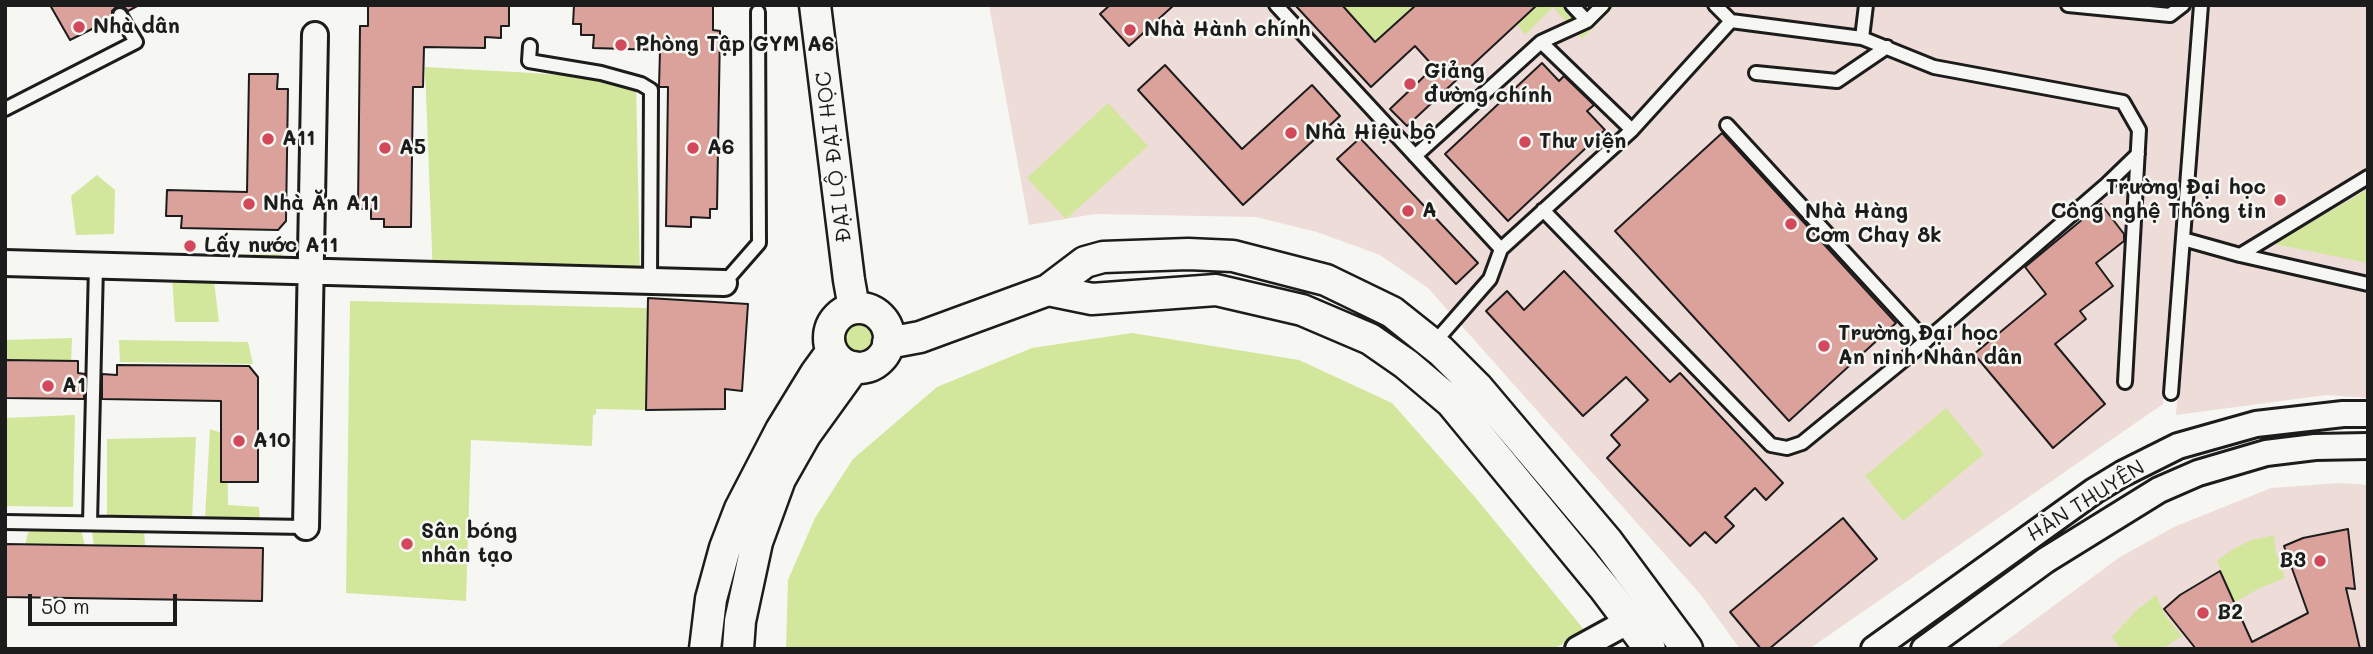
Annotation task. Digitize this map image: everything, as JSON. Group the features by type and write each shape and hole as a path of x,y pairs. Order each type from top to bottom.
{"street":[{"name":"ĐẠI LỘ ĐẠI HỌC","path":"815,5 854,308"},
{"path":"306,527 315,35"},
{"path":"888,343 920,337 1048,290 1085,262 1102,257 1188,254 1233,256 1326,280 1392,312 1477,387 1607,541 1687,649"},
{"path":"5,263 724,283"},
{"path":"1048,290 1092,299 1216,290 1302,310 1370,339 1406,364 1451,402 1650,649"},
{"path":"705,649 711,599 725,548 740,509 781,430 816,373 844,359 873,364 880,359 888,343 886,324 873,311 854,308 838,316 833,324 830,342 844,359"},
{"path":"738,649 745,594 757,542 780,479 844,359"},
{"name":"HÀN THUYÊN","path":"1874,649 2094,491 2179,446 2256,424 2343,414 2368,414"},
{"name":"HÀN THUYÊN","path":"1924,649 2046,560 2159,490 2216,467 2266,453 2315,447 2368,446"},
{"path":"1578,649 1629,621"}],"lane":[{"path":"1276,5 1501,249"},
{"path":"1572,5 1587,21"},
{"path":"1415,156 1541,42 1587,21 1603,5"},
{"path":"1715,5 1731,21 1862,38 1934,67 2123,102 2139,130 2125,382"},
{"path":"1862,38 1866,5"},
{"path":"2068,5 2170,15 2183,5"},
{"path":"2171,393 2201,5"},
{"path":"724,283 758,243 758,12"},
{"path":"5,109 136,42 120,15"},
{"path":"1432,345 1490,278 1501,249 1632,131 1731,21"},
{"path":"1541,42 1632,131"},
{"path":"530,46 529,61 601,73 641,84 651,90 650,281"},
{"path":"1756,73 1837,82 1887,47"},
{"path":"1727,125 1926,341"},
{"path":"1543,210 1771,445 1787,448 1802,443 1926,341 2138,154"},
{"path":"2240,255 2368,177"},
{"path":"2183,239 2368,284"},
{"path":"90,523 96,265"},
{"path":"5,522 306,527"}],"shaded area":[{"name":"Trường Đại học An ninh Nhân dân","path":"989,5 2194,5 2163,404 1809,649 1740,649 1701,595 1428,288 1380,255 1317,232 1256,217 1095,214 1029,225"},
{"name":"Trường Đại học Công nghệ Thông tin","path":"2208,5 2368,5 2368,398 2326,395 2176,415"},
{"path":"2339,483 2368,485 2368,649 1995,649 2120,557 2174,527 2271,488"}],"green space":[{"path":"1342,5 1416,5 1375,42"},
{"path":"1502,5 1615,6 1582,39 1553,7 1525,35"},
{"path":"425,67 636,81 640,281 433,277"},
{"path":"1108,103 1148,146 1066,219 1027,178"},
{"path":"97,175 115,190 114,234 76,235 71,196"},
{"path":"2368,189 2368,263 2275,244"},
{"path":"283,254 266,266 155,255"},
{"path":"172,277 214,281 219,322 175,322"},
{"path":"350,301 647,308 646,410 596,409 596,414 593,415 592,446 471,440 466,601 346,593"},
{"path":"860,315 875,322 882,337 875,352 860,359 845,352 838,337 845,322"},
{"path":"1132,333 1299,360 1392,403 1475,497 1586,632 1553,649 786,649 788,580 815,518 853,459 937,387 1032,348"},
{"path":"72,338 71,363 5,363 5,340"},
{"path":"119,340 248,342 253,364 120,362"},
{"path":"1946,408 1984,454 1903,521 1865,476"},
{"path":"75,415 73,507 5,506 5,418"},
{"path":"210,429 227,435 228,505 259,507 260,522 205,519"},
{"path":"196,437 192,520 107,516 107,439"},
{"path":"31,527 81,528 86,551 24,552"},
{"path":"92,528 144,528 145,545 94,548"},
{"path":"2274,535 2276,553 2285,578 2235,602 2217,561 2249,541"},
{"path":"2156,595 2165,615 2182,636 2162,649 2121,649 2112,637 2137,610"}],"building":[{"name":"Nhà dân","path":"50,5 139,5 128,11 124,7 116,7 112,11 112,19 70,40"},
{"name":"A5","path":"368,5 509,5 509,26 501,26 501,38 485,37 485,48 424,47 423,87 413,87 411,227 384,227 384,219 371,219 371,209 358,209 360,26 368,26"},
{"name":"A6","path":"574,5 713,5 713,30 720,31 717,209 710,209 710,218 691,217 691,227 666,226 668,87 659,87 660,50 593,48 594,35 581,35 581,24 573,24"},
{"name":"Nhà Hành chính","path":"1110,5 1174,5 1129,46 1100,14"},
{"name":"Giảng đường chính","path":"1295,5 1342,5 1375,42 1416,5 1537,5 1407,126 1390,109 1434,67 1415,46 1371,87"},
{"name":"Thư viện","path":"1542,63 1559,81 1564,76 1594,105 1587,111 1605,130 1508,221 1445,154"},
{"name":"Nhà Hiệu bộ","path":"1165,65 1242,149 1312,85 1340,116 1243,205 1138,90"},
{"name":"A11","path":"249,74 278,74 277,89 288,89 286,221 278,230 181,228 182,216 166,216 167,190 247,192"},
{"path":"1722,133 1896,323 1789,421 1615,231"},
{"name":"A","path":"1360,138 1478,263 1456,284 1337,159"},
{"path":"2101,204 2124,234 2124,241 2096,263 2113,286 2080,311 2086,319 2055,344 2105,404 2053,448 1974,354 2046,294 2025,267"},
{"path":"1564,271 1670,382 1680,373 1783,483 1766,500 1755,488 1725,517 1734,526 1716,543 1705,532 1690,546 1607,458 1620,445 1611,435 1648,400 1626,377 1583,416 1486,311 1507,291 1524,310"},
{"path":"648,298 748,304 742,391 725,389 725,409 646,410"},
{"name":"A1","path":"5,360 78,361 78,373 85,374 84,399 5,398"},
{"name":"A10","path":"117,365 249,366 258,377 258,482 221,482 221,401 102,399 102,374 117,375"},
{"path":"1843,518 1877,559 1769,649 1761,649 1730,612"},
{"path":"2348,529 2355,589 2346,588 2360,649 2196,649 2164,609 2180,595 2220,571 2252,642 2308,613 2284,546 2303,538"},
{"path":"5,544 263,548 262,601 5,597"}],"place":[{"name":"Nhà dân","path":"79,27"},
{"name":"Nhà Hành chính","path":"1130,30"},
{"name":"Phòng Tập GYM A6","path":"621,45"},
{"name":"Giảng đường chính","path":"1410,84"},
{"name":"Nhà Hiệu bộ","path":"1291,133"},
{"name":"A11","path":"268,139"},
{"name":"Thư viện","path":"1525,142"},
{"name":"A5","path":"385,148"},
{"name":"A6","path":"693,148"},
{"name":"Trường Đại học Công nghệ Thông tin","path":"2280,200"},
{"name":"Nhà Ăn A11","path":"249,204"},
{"name":"A","path":"1408,211"},
{"name":"Nhà Hàng Cơm Chay 8k","path":"1791,224"},
{"name":"Lấy nước A11","path":"190,246"},
{"name":"Trường Đại học An ninh Nhân dân","path":"1824,346"},
{"name":"A1","path":"48,386"},
{"name":"A10","path":"239,441"},
{"name":"Sân bóng nhân tạo","path":"407,544"},
{"name":"B3","path":"2320,561"},
{"name":"B2","path":"2203,613"}]}
